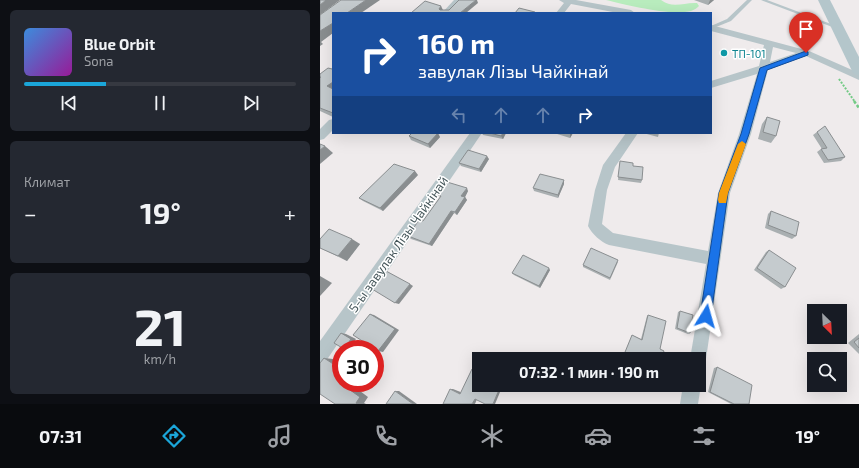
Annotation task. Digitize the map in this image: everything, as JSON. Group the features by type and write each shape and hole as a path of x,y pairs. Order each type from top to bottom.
{"main road":[{"path":"824,0 837,27 856,56 859,71"}],"street":[{"path":"447,12 459,0"},
{"path":"560,12 566,1 626,12"},
{"path":"712,28 806,53 859,77"},
{"path":"699,352 724,193 745,134 764,68 769,43"},
{"path":"712,85 806,53"},
{"path":"320,136 332,124"},
{"name":"5-ы завулак Лізы Чайкінай","path":"320,355 475,134"},
{"path":"631,134 609,165 601,190 595,226 609,239 714,259"},
{"path":"688,404 691,392"}],"lane":[{"path":"712,28 729,20 750,0"},
{"path":"763,0 837,27"}],"path":[{"path":"832,65 848,94 859,108"}],"green space":[{"path":"606,0 661,0 665,3 674,5 697,3 699,6 691,11 672,12 625,5"}],"building":[{"path":"320,0 326,0 320,5"},
{"path":"341,0 366,0 348,12 332,12 332,24 320,31 320,15"},
{"path":"459,0 476,0 461,12 412,12 425,1 441,6 439,9 440,10 449,10"},
{"path":"519,8 535,12 516,12"},
{"path":"328,68 332,69 332,83 327,86 332,88 332,113 320,108 320,74"},
{"path":"767,117 780,121 776,136 763,132"},
{"path":"825,126 845,157 828,160 821,149 827,148 817,132"},
{"path":"411,134 437,134 428,144 409,136"},
{"path":"320,144 325,146 320,150"},
{"path":"468,150 487,156 479,169 459,163"},
{"path":"620,161 633,163 633,166 643,167 642,180 618,177"},
{"path":"394,164 415,171 380,208 359,198"},
{"path":"540,174 564,180 558,195 533,188"},
{"path":"447,182 467,188 461,196 465,197 455,212 451,211 429,244 408,236 419,220 423,221 441,196 438,195"},
{"path":"771,211 799,222 796,236 768,225"},
{"path":"329,229 352,239 338,256 320,248 320,239"},
{"path":"591,248 618,260 610,278 583,265"},
{"path":"769,250 796,268 785,287 757,268"},
{"path":"523,255 549,268 539,286 512,273"},
{"path":"386,271 410,284 395,303 372,289"},
{"path":"680,311 693,315 690,333 677,328"},
{"path":"370,314 395,329 384,343 384,340 361,340 353,335"},
{"path":"648,315 666,321 660,349 664,352 625,352 632,335 642,340"},
{"path":"341,333 351,339 350,340 336,340"},
{"path":"859,338 859,348 854,342"},
{"path":"324,358 332,363 332,392 353,392 360,397 356,403 357,404 335,404 320,394 320,363"},
{"path":"717,367 752,385 749,404 734,404 710,392"},
{"path":"472,369 472,392 498,392 493,404 485,404 475,399 472,404 443,404 450,389 460,394"},
{"path":"395,391 413,404 386,404"}],"slow traffic":[{"path":"722,200 742,144"}],"place":[{"name":"ТП-101","path":"724,53"}],"route":[{"path":"706,316 724,193 745,134 764,68 806,53"}]}
